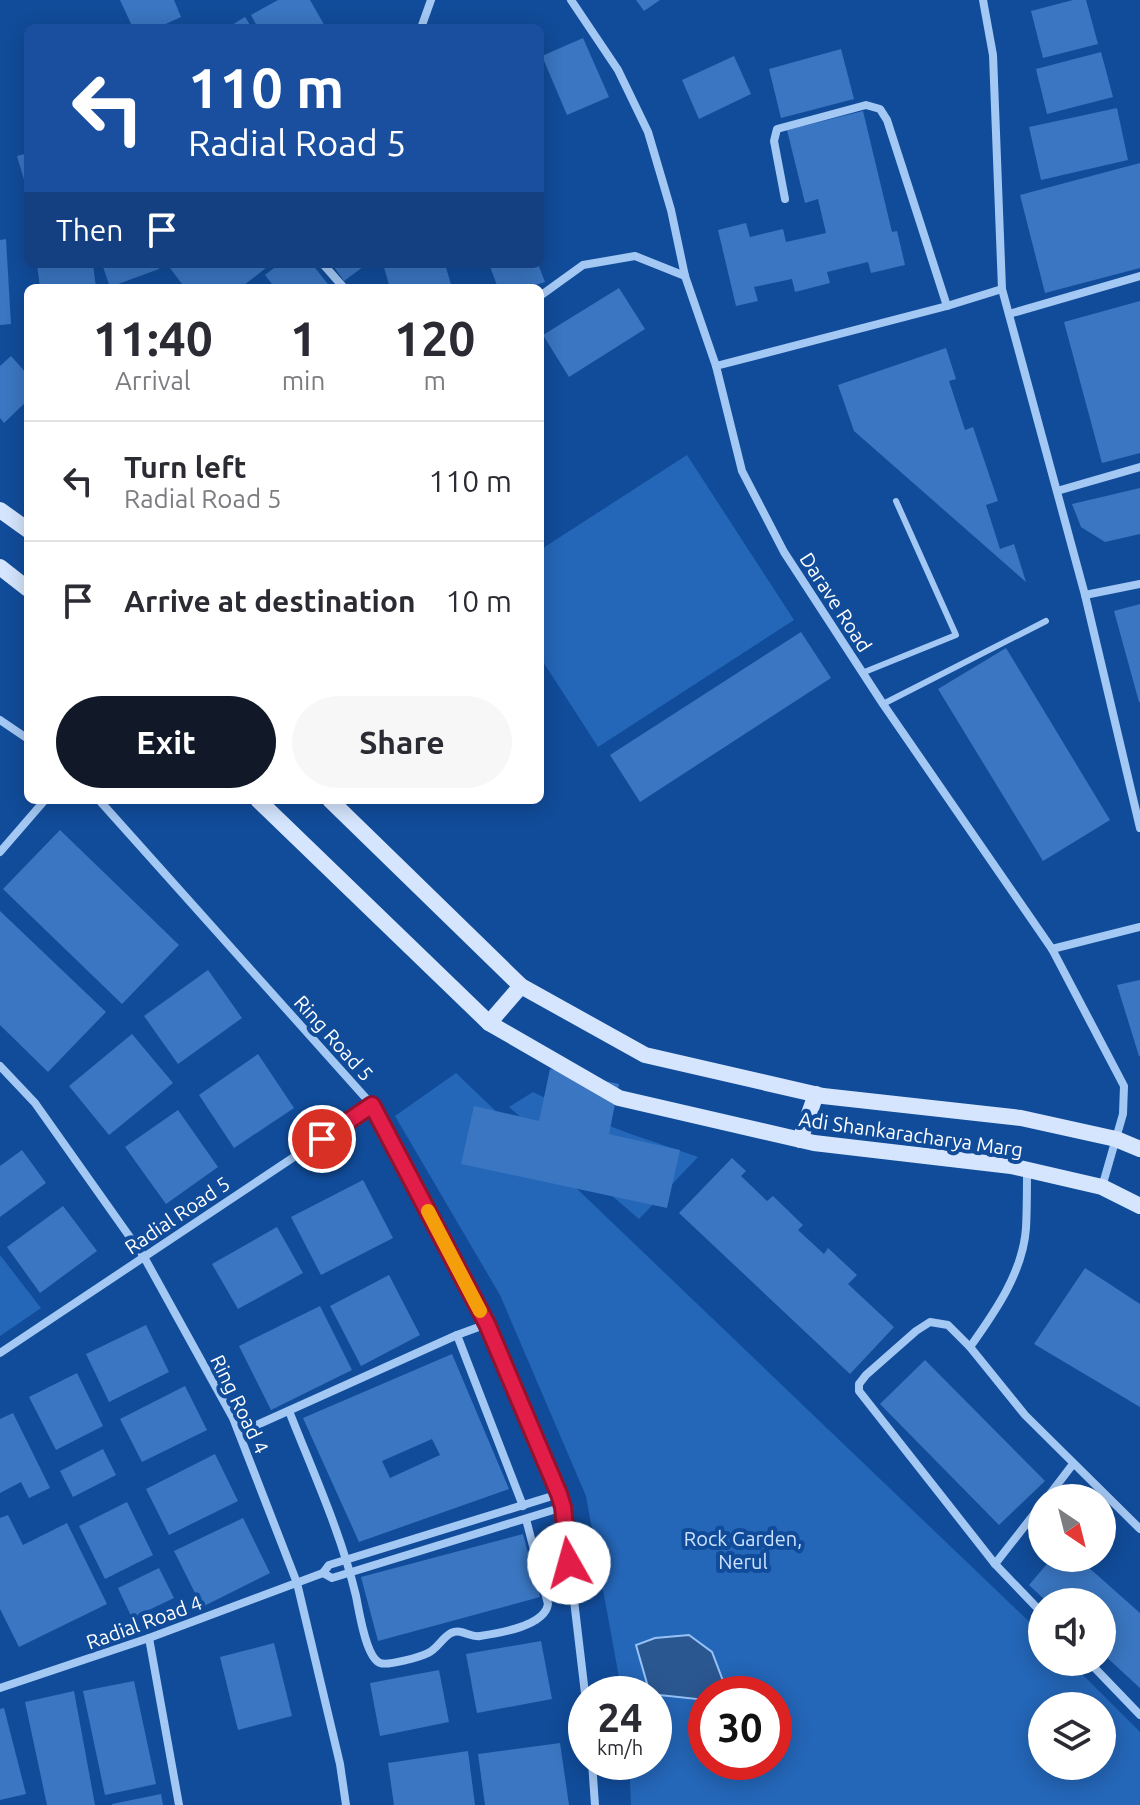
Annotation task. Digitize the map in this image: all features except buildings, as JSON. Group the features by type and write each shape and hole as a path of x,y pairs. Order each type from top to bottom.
{"main road":[{"path":"0,510 24,527"},
{"path":"0,567 24,586"},
{"name":"Adi Shankaracharya Marg","path":"262,804 489,1023 619,1098 814,1143 1011,1166 1102,1187 1140,1206"},
{"name":"Adi Shankaracharya Marg","path":"334,804 521,986 645,1055 816,1094 1021,1118 1116,1139 1140,1149"},
{"path":"489,1023 521,986"},
{"path":"800,1140 816,1094"}],"street":[{"path":"422,24 431,0"},
{"name":"Darave Road","path":"571,0 618,70 648,132 671,210 685,276 716,366 742,471 784,552 862,673 1052,949 1124,1086 1123,1114 1102,1187"},
{"path":"983,0 993,55 1002,289 1085,595 1140,828"},
{"path":"785,199 774,141 777,129 866,105 880,109 887,120 947,306"},
{"path":"544,293 583,265 635,256 685,276"},
{"path":"326,268 340,284"},
{"path":"1009,314 1140,276"},
{"path":"716,366 1002,289"},
{"path":"1057,491 1140,467"},
{"path":"1085,595 1140,584"},
{"path":"0,720 24,736"},
{"path":"0,852 42,804"},
{"name":"Ring Road 5","path":"103,804 372,1105 487,1324 559,1494 583,1676"},
{"path":"1052,949 1140,927"},
{"name":"Ring Road 4","path":"0,1066 35,1103 144,1257 233,1418 297,1583 340,1764 346,1805"},
{"name":"Radial Road 5","path":"0,1353 372,1105"},
{"path":"970,1347 1003,1298 1018,1264 1026,1230 1027,1170"},
{"path":"1028,1598 995,1564 859,1391 859,1384 866,1375 930,1322 948,1325 970,1347 1025,1415 1140,1529"},
{"path":"239,1433 487,1324"},
{"path":"457,1335 523,1506"},
{"path":"289,1411 346,1560 366,1641 376,1662 386,1664 429,1653 452,1632 464,1632 475,1637 513,1629 540,1619 547,1611 548,1604 526,1519"},
{"path":"1058,1484 1073,1464"},
{"path":"559,1494 329,1565 323,1573 332,1578 563,1507"},
{"path":"995,1564 1028,1522"},
{"path":"368,1553 370,1565"},
{"name":"Radial Road 4","path":"0,1688 149,1638 323,1573"},
{"path":"149,1638 179,1805"},
{"path":"1102,1676 1140,1715"},
{"path":"593,1780 595,1805"}],"lane":[{"path":"862,673 956,635 896,501"},
{"path":"883,704 1046,621"}],"green space":[{"path":"687,455 794,620 598,747 544,663 544,547"},
{"name":"Rock Garden, Nerul","path":"456,1073 1028,1621 1028,1676 1084,1676 1100,1692 1028,1692 1028,1780 1116,1780 1116,1708 1140,1732 1140,1805 631,1805 630,1780 672,1780 672,1676 619,1676 586,1496 500,1295 395,1116"},
{"path":"533,1092 576,1113 698,1157 639,1219 509,1107"},
{"path":"0,1255 41,1308 0,1336"}],"shaded area":[{"path":"689,1635 712,1652 721,1676 688,1676 688,1698 672,1696 672,1676 645,1676 636,1645 655,1638"}],"slow traffic":[{"path":"428,1211 480,1311"}],"route":[{"path":"322,1139 372,1105 487,1324 559,1494 569,1563"}]}
